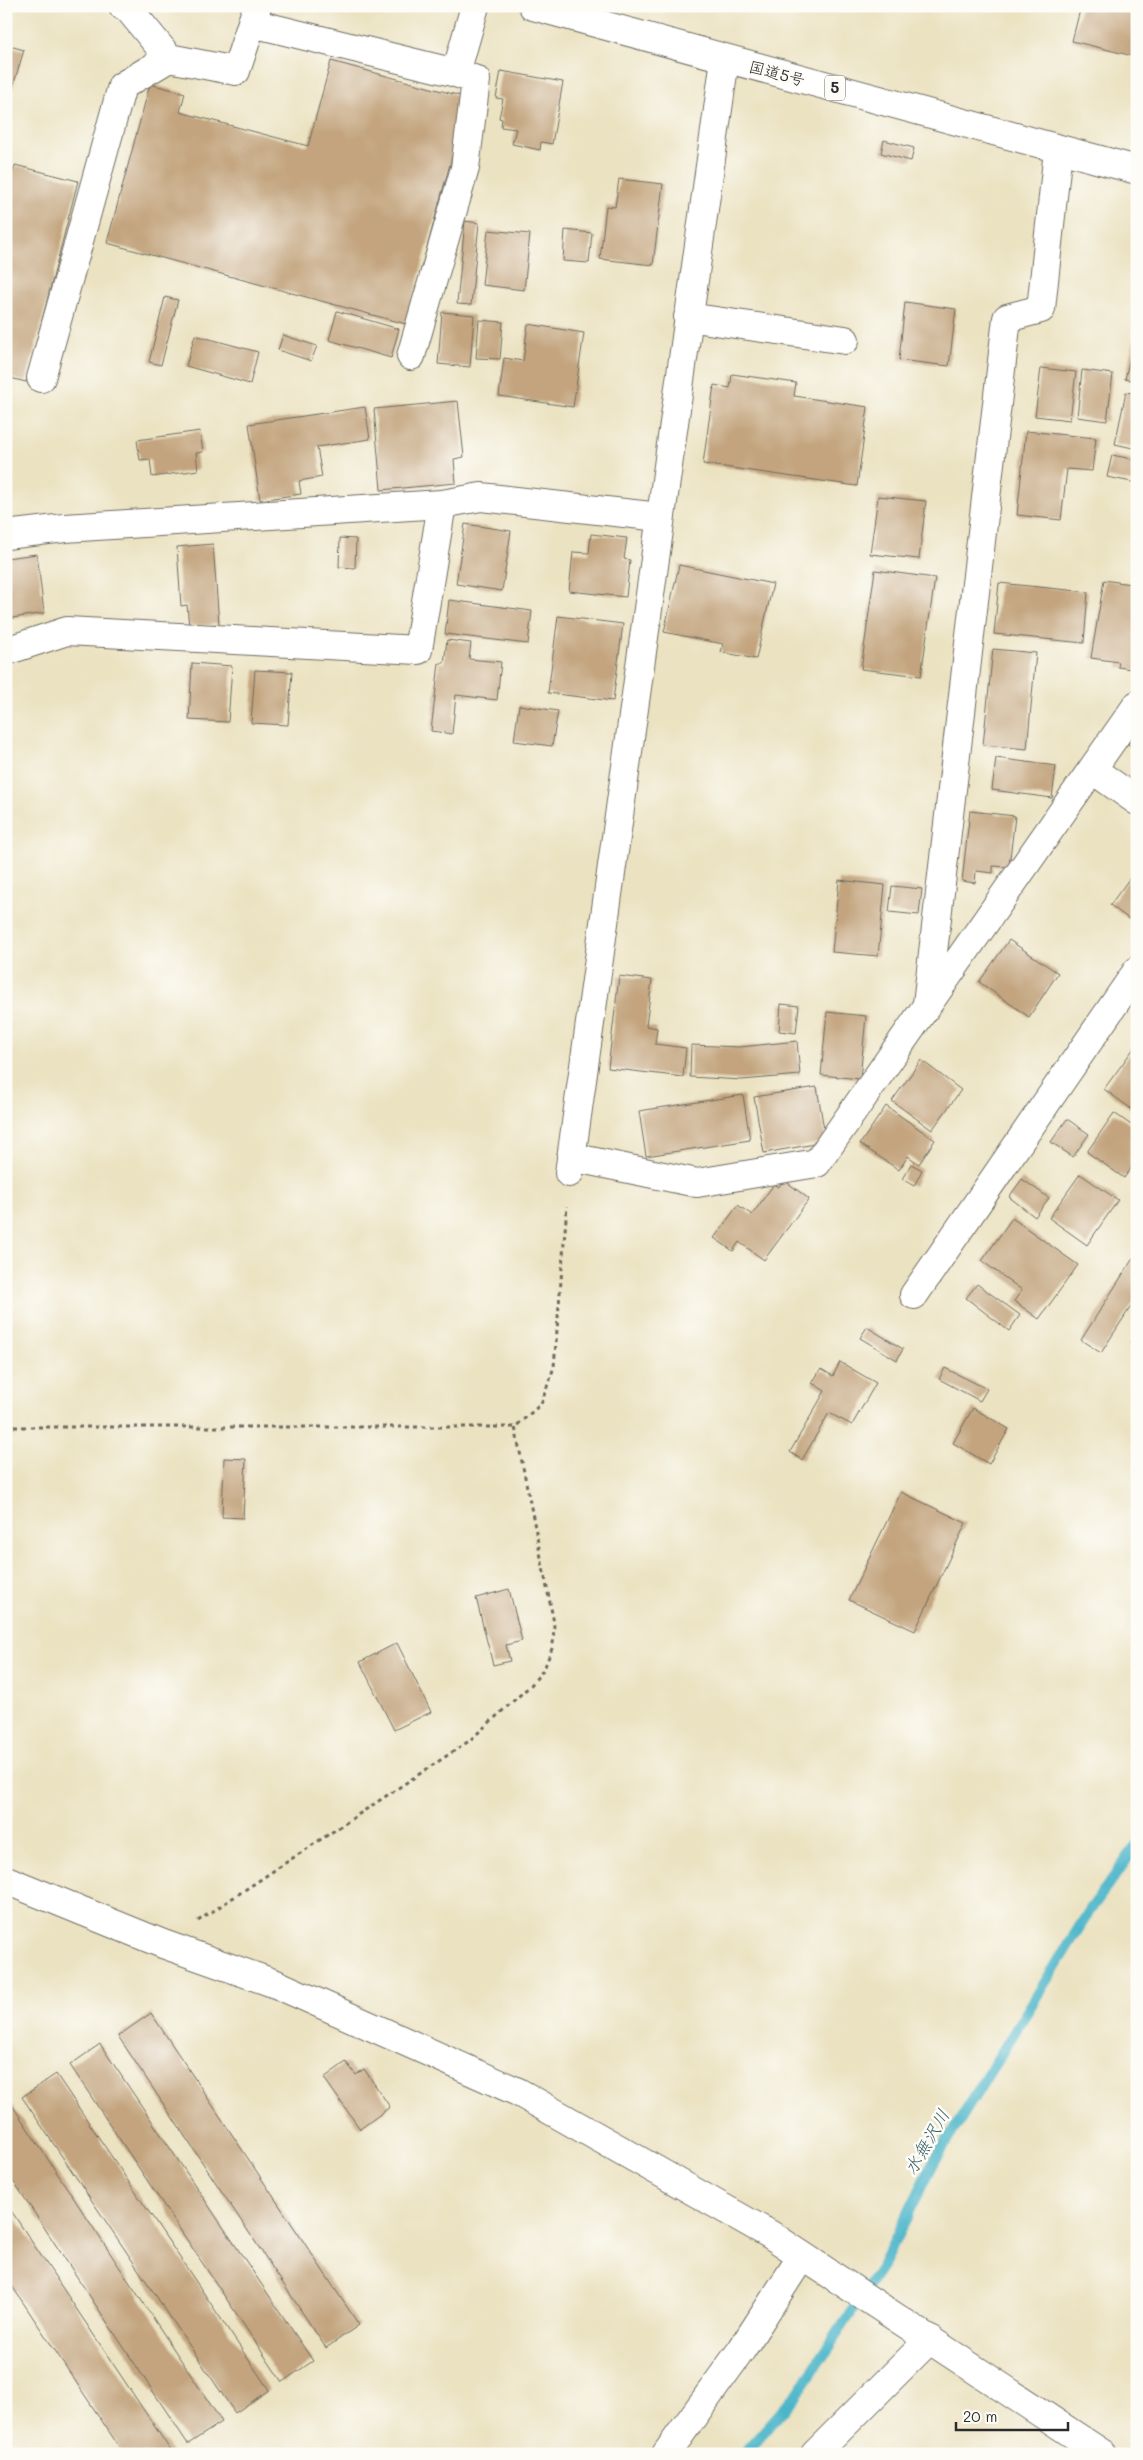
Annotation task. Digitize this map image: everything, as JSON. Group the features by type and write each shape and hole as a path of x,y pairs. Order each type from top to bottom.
{"main road":[{"path":"122,6 127,7 169,58 236,71 254,15 456,72 476,80 465,168 411,356"},
{"path":"456,72 475,6"},
{"name":"国道5号","path":"533,6 1137,170"},
{"path":"41,378 122,86 169,58"},
{"path":"725,59 570,1165 697,1183 817,1163 1137,705"},
{"path":"927,1004 1007,318 1040,309 1058,150"},
{"path":"688,317 845,340"},
{"path":"6,536 65,528 442,504 481,497 660,517"},
{"path":"6,651 67,631 418,650 442,504"},
{"path":"1093,770 1137,801"},
{"path":"914,1295 1137,971"},
{"path":"6,1880 163,1944 276,1984 518,2092 771,2235 1103,2454"},
{"path":"666,2454 742,2349 813,2263"},
{"path":"815,2454 930,2339"}],"path":[{"path":"6,1427 515,1427 541,1404 554,1367 570,1165"},
{"path":"163,1944 469,1741 530,1685 544,1669 553,1646 554,1623 515,1427"}],"building":[{"path":"1081,6 1137,6 1137,57 1072,41"},
{"path":"6,45 24,50 10,96 6,95"},
{"path":"331,61 468,98 406,324 107,243 150,84 185,93 180,112 308,146"},
{"path":"501,71 563,82 552,144 541,142 540,150 512,144 516,129 501,127 502,119 499,118 503,99 496,98"},
{"path":"884,140 914,148 911,161 881,153"},
{"path":"15,165 78,181 26,382 6,377 6,195"},
{"path":"619,179 663,184 653,265 600,259 606,206 615,207"},
{"path":"465,221 479,223 471,305 457,304"},
{"path":"488,230 530,234 524,290 482,285"},
{"path":"565,230 592,233 589,263 563,261"},
{"path":"165,297 178,300 161,365 149,362"},
{"path":"905,302 956,309 949,366 899,360"},
{"path":"337,311 399,329 391,358 329,340"},
{"path":"442,312 474,315 470,367 438,364"},
{"path":"479,320 503,322 500,359 476,358"},
{"path":"528,324 584,333 573,407 499,396 504,358 523,361"},
{"path":"1137,332 1137,381 1125,379"},
{"path":"195,335 258,352 250,384 186,366"},
{"path":"283,335 317,346 311,361 278,350"},
{"path":"1041,368 1076,372 1070,420 1035,416"},
{"path":"1082,370 1113,374 1107,421 1077,417"},
{"path":"732,374 796,383 794,396 868,407 857,486 703,464 714,385 730,388"},
{"path":"1126,392 1137,394 1137,449 1115,444"},
{"path":"458,401 464,457 454,459 456,483 381,490 374,409"},
{"path":"365,407 370,439 317,447 322,477 299,481 301,494 260,500 249,424"},
{"path":"200,431 203,452 196,453 198,470 152,477 150,459 140,460 137,440"},
{"path":"1026,431 1096,438 1092,471 1067,469 1061,520 1017,515"},
{"path":"1112,455 1137,460 1137,483 1107,477"},
{"path":"878,496 926,501 919,559 870,554"},
{"path":"465,524 511,531 502,591 456,584"},
{"path":"591,534 627,538 624,559 630,560 626,597 569,591 573,552 589,553"},
{"path":"340,538 356,539 355,568 339,567"},
{"path":"213,544 219,624 189,626 187,605 181,606 177,547"},
{"path":"37,554 44,613 6,619 6,558"},
{"path":"679,565 773,584 756,659 721,652 723,644 664,632"},
{"path":"875,570 935,578 921,676 861,669"},
{"path":"1104,580 1137,585 1137,670 1118,667 1119,662 1091,658"},
{"path":"999,583 1088,592 1084,643 994,634"},
{"path":"449,600 532,611 528,644 445,634"},
{"path":"558,616 623,624 613,701 548,693"},
{"path":"447,640 471,643 469,659 501,662 497,700 456,695 452,734 431,731 439,663 444,663"},
{"path":"993,649 1036,653 1027,749 983,745"},
{"path":"192,663 232,666 228,722 189,720"},
{"path":"255,670 292,672 288,725 251,723"},
{"path":"519,705 558,711 552,746 514,741"},
{"path":"1137,732 1137,751 1128,744"},
{"path":"996,758 1056,766 1052,798 992,790"},
{"path":"970,811 1015,816 1009,867 993,866 993,873 976,871 975,883 962,881"},
{"path":"1137,868 1137,925 1110,905"},
{"path":"839,880 885,885 878,956 832,952"},
{"path":"892,886 922,889 919,915 889,912"},
{"path":"1009,940 1058,973 1029,1017 979,982"},
{"path":"619,976 652,980 646,1026 657,1028 655,1044 686,1048 683,1077 608,1068"},
{"path":"781,1004 799,1006 796,1033 779,1031"},
{"path":"827,1012 866,1016 860,1079 821,1075"},
{"path":"797,1041 800,1075 742,1080 690,1077 691,1045 740,1047"},
{"path":"1137,1044 1137,1113 1104,1089"},
{"path":"921,1060 961,1090 932,1130 892,1101"},
{"path":"817,1087 826,1142 764,1153 754,1097"},
{"path":"743,1095 750,1140 646,1156 639,1111"},
{"path":"886,1106 935,1140 919,1164 908,1156 899,1170 860,1144"},
{"path":"1114,1113 1137,1129 1137,1160 1124,1178 1087,1152"},
{"path":"1067,1119 1089,1134 1073,1157 1051,1142"},
{"path":"911,1164 922,1170 914,1186 902,1179"},
{"path":"1080,1174 1118,1200 1087,1245 1049,1218"},
{"path":"1022,1179 1049,1198 1035,1217 1009,1197"},
{"path":"784,1180 809,1199 764,1260 739,1242 733,1251 714,1238 738,1205 752,1215 774,1184 779,1187"},
{"path":"1012,1218 1078,1265 1039,1319 1014,1301 1022,1290 982,1261"},
{"path":"1137,1252 1137,1297 1101,1353 1081,1340"},
{"path":"977,1284 1020,1315 1009,1331 966,1298"},
{"path":"867,1327 903,1349 897,1360 860,1338"},
{"path":"1137,1332 1137,1345 1131,1342"},
{"path":"840,1362 876,1383 852,1425 829,1413 802,1460 790,1452 825,1391 812,1383 821,1369 833,1376"},
{"path":"945,1368 987,1389 980,1401 939,1379"},
{"path":"973,1408 1009,1429 989,1464 953,1443"},
{"path":"224,1458 246,1459 243,1518 222,1517"},
{"path":"901,1492 966,1523 915,1631 849,1600"},
{"path":"509,1589 522,1641 506,1645 510,1661 493,1665 476,1598"},
{"path":"397,1643 431,1712 394,1730 360,1662"},
{"path":"151,2013 359,2325 326,2348 118,2036"},
{"path":"100,2044 313,2361 282,2382 70,2065"},
{"path":"346,2062 356,2075 364,2069 390,2107 360,2129 324,2078"},
{"path":"56,2074 269,2390 235,2413 22,2097"},
{"path":"12,2105 222,2422 188,2444 6,2170 6,2109"},
{"path":"6,2203 173,2454 124,2454 6,2277"}],"waterway":[{"name":"水無沢川","path":"744,2454 798,2393 882,2266 935,2160 1090,1910 1137,1845"}]}
